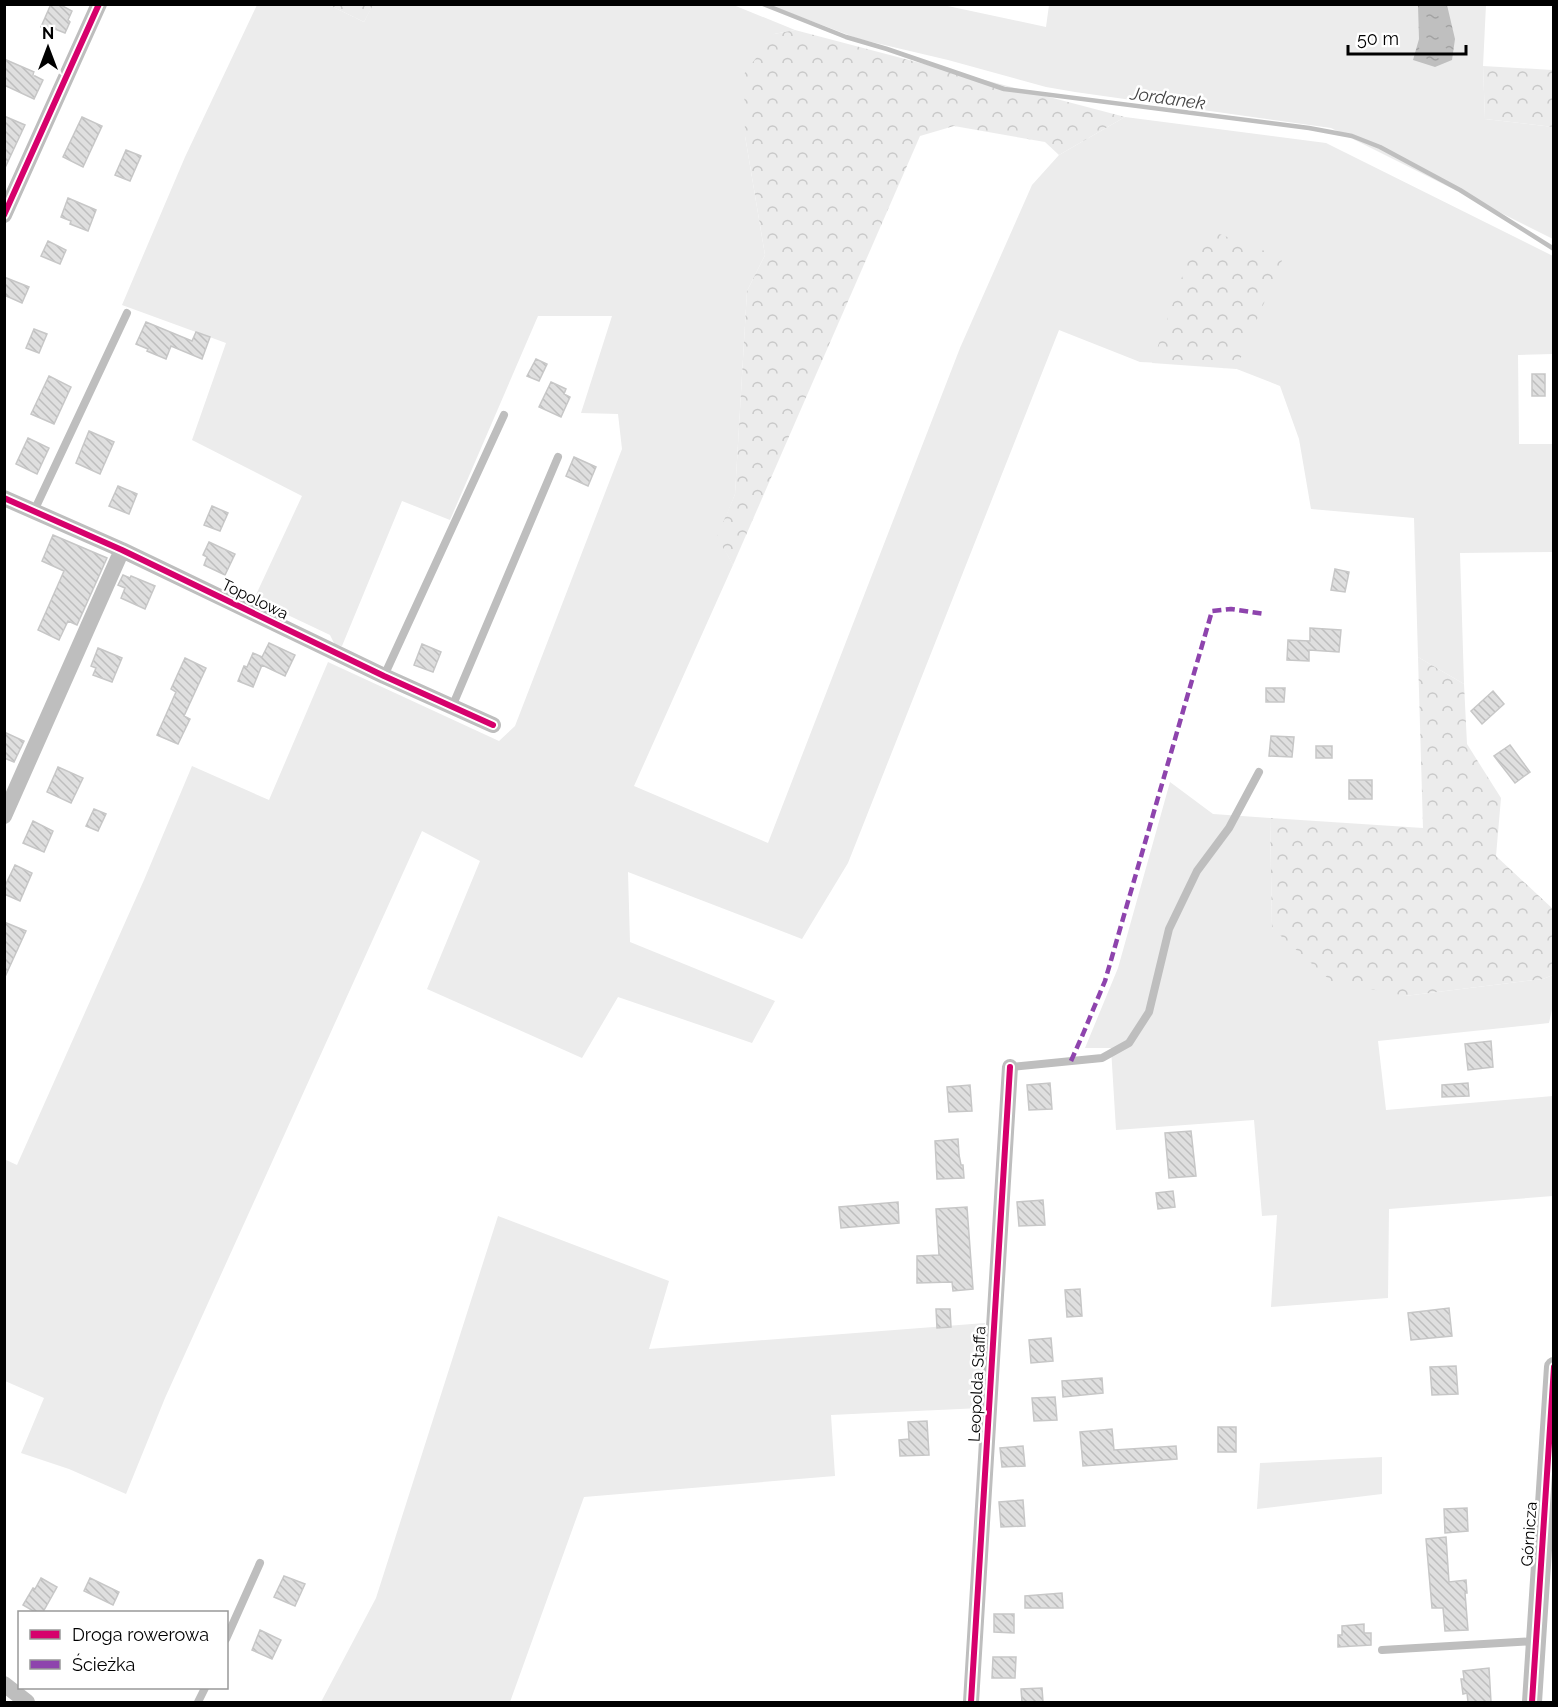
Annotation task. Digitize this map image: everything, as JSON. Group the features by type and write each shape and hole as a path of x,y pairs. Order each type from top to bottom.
{"street":[{"path":"4,215 99,4"},
{"name":"Topolowa","path":"4,498 122,550 384,676 493,725"},
{"path":"4,816 122,550"},
{"name":"Leopolda Staffa","path":"971,1702 1010,1067"},
{"name":"Górnicza","path":"1532,1702 1554,1367"},
{"path":"4,1684 27,1702"}],"lane":[{"path":"34,511 127,313"},
{"path":"384,676 504,415"},
{"path":"452,707 558,456"},
{"path":"1010,1067 1102,1058 1129,1043 1149,1012 1169,929 1197,871 1228,828 1259,772"},
{"path":"228,1635 260,1563"},
{"path":"1382,1650 1536,1641"}],"green space":[{"path":"373,4 731,4 795,30 774,34 745,136 765,255 747,291 735,494 718,537 733,565 634,786 768,843 960,348 1032,185 1059,155 1125,117 1326,143 1553,256 1553,354 1518,355 1519,444 1553,444 1553,552 1460,553 1464,684 1418,657 1414,518 1311,509 1299,439 1280,386 1229,366 1140,362 1059,330 848,863 802,939 628,872 630,942 775,1001 752,1043 618,997 582,1058 427,989 480,861 422,831 165,1398 126,1494 69,1469 21,1453 44,1398 5,1381 4,1159 17,1165 144,880 192,766 269,800 328,662 499,741 515,726 622,449 618,414 581,413 612,316 538,316 450,520 402,501 342,646 335,645 330,635 254,599 302,496 192,440 226,343 122,305 185,157 257,5 329,5 364,22"},
{"path":"329,5 373,5 364,22"},
{"path":"769,5 943,5 1046,27 1049,5 1486,5 1483,66 1485,119 1553,127 1553,239 1331,128 1046,87 859,39"},
{"path":"795,30 1125,117 1059,155 1045,142 954,126 920,136 733,565 717,537 735,494 747,291 765,255 745,136 744,74 774,34"},
{"path":"1483,66 1553,70 1553,127 1485,119"},
{"path":"1214,232 1283,258 1236,369 1152,363 1191,251"},
{"path":"1418,657 1464,684 1467,744 1501,798 1496,856 1553,909 1553,975 1543,979 1405,996 1331,981 1272,928 1270,818 1423,828"},
{"path":"1170,782 1213,814 1270,818 1272,928 1405,996 1543,979 1553,975 1553,1005 1549,1023 1378,1041 1386,1110 1553,1096 1553,1196 1389,1209 1388,1298 1271,1307 1277,1215 1262,1216 1254,1120 1116,1130 1111,1048 1085,1048 1118,968"},
{"path":"498,1216 669,1281 649,1349 985,1323 981,1408 831,1415 835,1476 584,1497 510,1702 321,1702 376,1598"},
{"path":"1382,1457 1382,1494 1257,1509 1260,1463"}],"water":[{"path":"1418,5 1447,5 1455,39 1452,60 1435,67 1413,60 1419,39"}],"building":[{"path":"51,4 59,4 72,11 65,33 55,29 53,33 41,27"},
{"path":"4,59 34,72 33,75 43,80 34,99 4,85"},
{"path":"4,116 25,125 4,170"},
{"path":"82,117 102,126 83,167 63,157"},
{"path":"126,150 141,156 130,181 115,175"},
{"path":"68,198 96,210 88,231 70,224 71,221 61,217"},
{"path":"48,241 66,250 60,264 41,256"},
{"path":"4,277 29,287 22,303 4,295"},
{"path":"146,322 192,341 196,332 210,337 202,359 171,346 166,359 136,344"},
{"path":"34,329 47,334 39,353 26,348"},
{"path":"536,359 547,364 539,381 527,376"},
{"path":"1532,374 1545,374 1545,396 1532,396"},
{"path":"49,376 71,387 54,424 31,414"},
{"path":"551,382 566,389 564,394 570,397 561,417 539,407"},
{"path":"89,431 114,442 100,474 76,463"},
{"path":"28,438 49,448 37,474 16,464"},
{"path":"574,457 596,467 588,486 566,476"},
{"path":"118,486 137,494 129,514 109,506"},
{"path":"212,506 228,513 220,531 204,525"},
{"path":"53,535 107,558 77,625 68,621 59,640 38,630 64,571 42,561"},
{"path":"209,542 235,554 225,575 204,565 207,557 203,555"},
{"path":"1335,569 1349,572 1345,592 1331,590"},
{"path":"123,575 155,586 145,609 121,598 125,588 118,585"},
{"path":"1310,628 1341,630 1339,652 1309,650 1309,661 1287,660 1288,640 1310,641"},
{"path":"269,643 295,655 285,676 262,665 253,687 238,681 253,653 262,657"},
{"path":"422,644 441,652 433,672 414,665"},
{"path":"98,648 122,658 112,682 93,675 96,668 91,666"},
{"path":"185,658 206,668 184,716 190,719 178,744 157,735 176,692 171,689"},
{"path":"1266,688 1285,688 1284,702 1266,702"},
{"path":"1493,691 1504,704 1482,724 1471,711"},
{"path":"4,732 24,741 14,762 4,758"},
{"path":"1271,736 1294,737 1292,757 1269,756"},
{"path":"1510,745 1530,772 1515,783 1494,756"},
{"path":"1316,746 1332,746 1332,758 1316,758"},
{"path":"58,767 83,778 71,803 47,792"},
{"path":"1349,780 1372,780 1372,799 1349,799"},
{"path":"94,809 106,814 98,831 86,826"},
{"path":"33,821 53,831 44,852 23,843"},
{"path":"15,865 32,873 20,901 4,894 4,888"},
{"path":"4,922 26,931 4,979"},
{"path":"1491,1041 1493,1067 1468,1070 1465,1044"},
{"path":"1050,1083 1052,1109 1029,1110 1027,1085"},
{"path":"1468,1083 1469,1096 1442,1097 1442,1085"},
{"path":"970,1085 972,1111 949,1112 947,1087"},
{"path":"1191,1131 1196,1176 1169,1178 1165,1133"},
{"path":"958,1139 964,1178 937,1179 935,1141"},
{"path":"1173,1191 1175,1207 1158,1209 1156,1193"},
{"path":"1043,1200 1045,1225 1019,1226 1017,1202"},
{"path":"898,1202 899,1223 841,1228 839,1207"},
{"path":"967,1207 973,1289 953,1291 952,1282 917,1283 917,1256 939,1255 936,1209"},
{"path":"1080,1289 1082,1316 1067,1317 1065,1290"},
{"path":"1449,1308 1452,1336 1411,1340 1408,1313"},
{"path":"936,1309 950,1309 951,1327 937,1328"},
{"path":"1051,1338 1053,1361 1031,1363 1029,1340"},
{"path":"1456,1366 1458,1394 1432,1395 1430,1367"},
{"path":"1102,1378 1103,1393 1063,1397 1062,1381"},
{"path":"1055,1397 1057,1420 1034,1421 1032,1398"},
{"path":"927,1421 929,1455 900,1456 899,1440 909,1439 908,1422"},
{"path":"1218,1427 1236,1427 1236,1452 1218,1452"},
{"path":"1112,1429 1114,1450 1176,1446 1177,1459 1083,1466 1080,1432"},
{"path":"1023,1446 1025,1466 1002,1467 1000,1448"},
{"path":"1023,1500 1025,1526 1001,1527 999,1502"},
{"path":"1467,1508 1468,1531 1445,1533 1444,1509"},
{"path":"1446,1537 1449,1582 1466,1580 1468,1630 1445,1631 1443,1608 1432,1608 1426,1539"},
{"path":"284,1576 305,1584 295,1606 274,1597"},
{"path":"41,1578 57,1587 44,1611 33,1611 23,1605 33,1588 35,1589"},
{"path":"90,1578 119,1592 113,1605 84,1591"},
{"path":"1062,1593 1063,1608 1025,1608 1025,1596"},
{"path":"994,1614 1014,1614 1014,1633 994,1632"},
{"path":"1364,1624 1364,1633 1371,1633 1371,1645 1338,1647 1338,1635 1342,1635 1342,1626"},
{"path":"260,1630 281,1640 272,1659 252,1650"},
{"path":"993,1657 1016,1657 1015,1678 992,1678"},
{"path":"1489,1668 1491,1702 1468,1702 1467,1693 1463,1694 1461,1679 1464,1679 1463,1671"},
{"path":"1042,1688 1043,1702 1022,1702 1021,1689"}],"waterway":[{"name":"Jordanek","path":"763,4 846,37 1004,89 1309,128 1352,136 1380,147 1460,190 1554,249"}],"marked path":[{"path":"1071,1061 1105,981 1212,611 1231,609 1265,614"}],"cycle path":[{"path":"4,215 99,4"},
{"path":"4,498 122,550 384,676 493,725"},
{"path":"971,1702 1010,1067"},
{"path":"1532,1702 1554,1367"}]}
